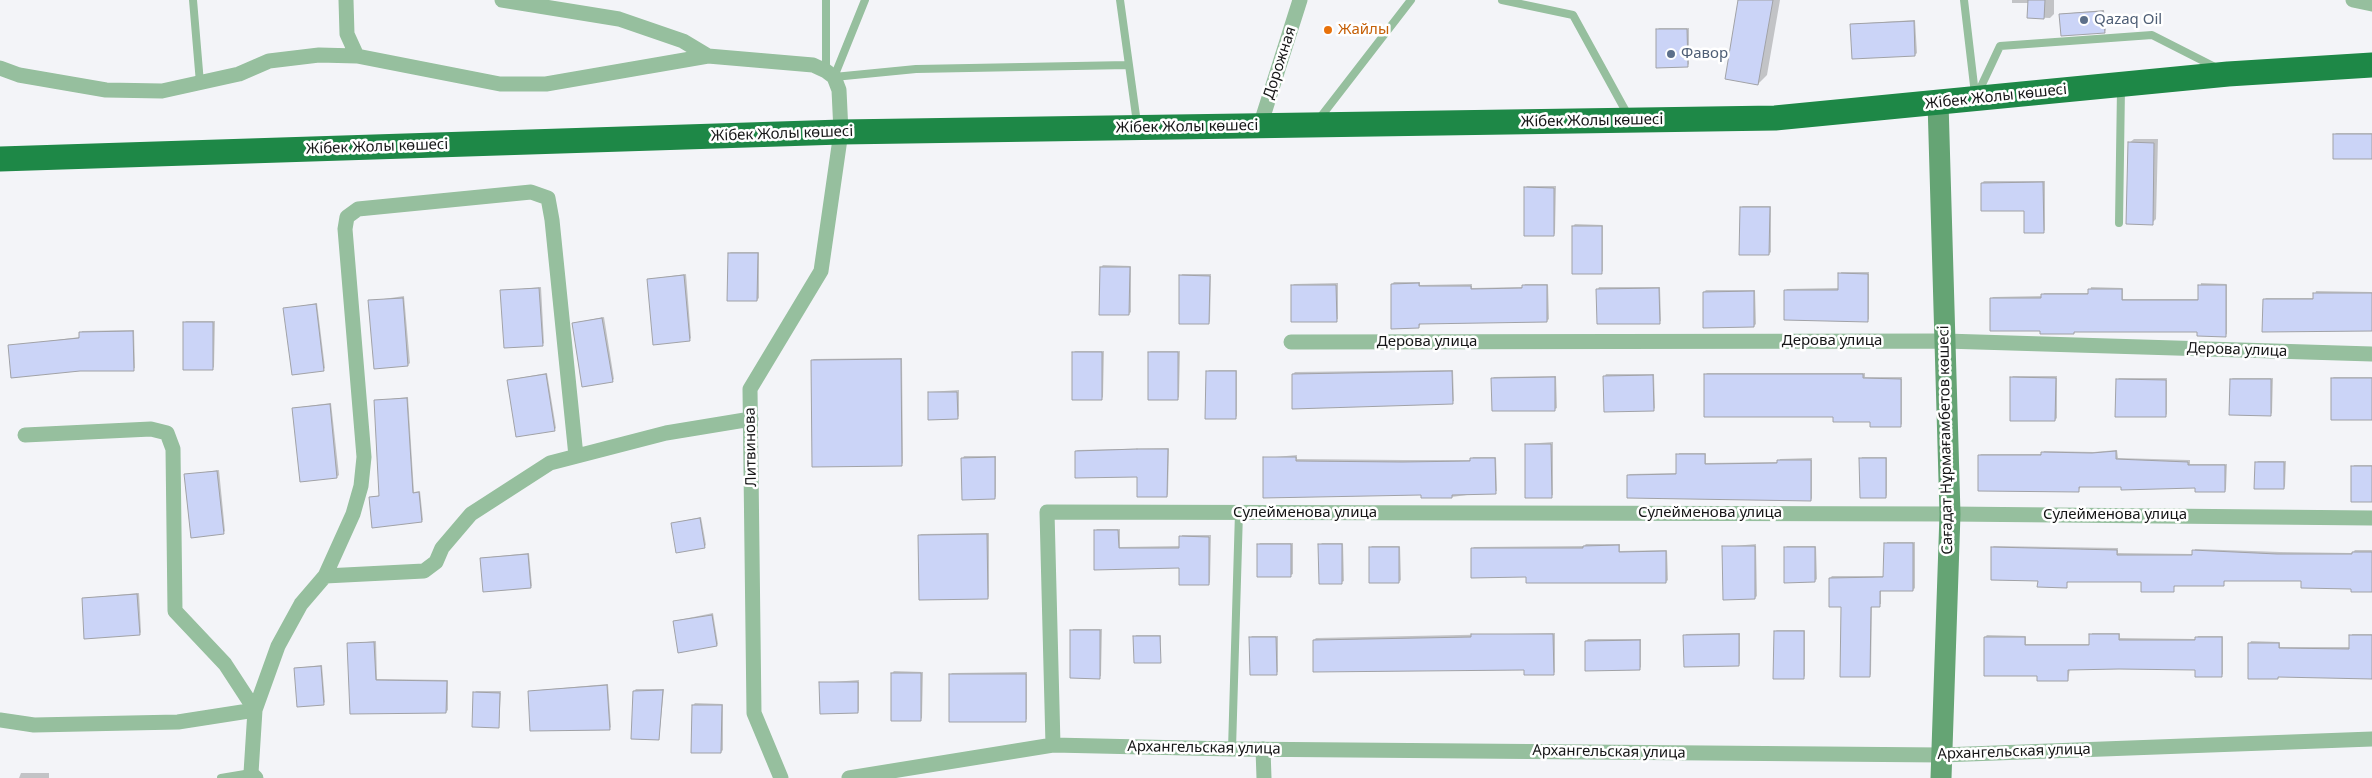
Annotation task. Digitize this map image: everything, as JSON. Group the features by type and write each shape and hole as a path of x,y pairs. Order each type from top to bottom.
{"highway":[{"name":"Жібек Жолы көшесі","path":"0,160 841,132 1775,118 2228,74 2372,65"}],"main road":[{"name":"Сағадат Нұрмағамбетов көшесі","path":"1938,102 1950,514 1941,778"}],"street":[{"path":"346,0 347,34 357,56"},
{"path":"502,0 619,20 683,41 708,56"},
{"name":"Дорожная","path":"1260,126 1300,0"},
{"path":"2354,0 2372,4"},
{"path":"0,68 19,76 106,90 162,91 239,74 269,61 319,55 357,56 500,84 546,84 708,56 813,65 830,74"},
{"name":"Литвинова","path":"781,778 754,713 750,389 821,271 841,132 839,90 830,74"},
{"path":"254,776 255,710 278,646 302,604 325,576 353,514 361,486 364,457 344,229 347,217 358,209 531,192 548,198 552,220 576,456"},
{"name":"Дерова улица","path":"1291,342 1945,341 2372,354"},
{"path":"325,576 424,571 436,562 442,548 471,514 550,464 666,433 751,419"},
{"path":"25,435 151,429 167,433 173,449 175,610 226,664 255,710"},
{"name":"Сулейменова улица","path":"1053,745 1047,512 1950,514 2372,518"},
{"path":"0,720 34,726 178,722 255,710"},
{"name":"Архангельская улица","path":"849,778 1053,745 1232,749 1942,755 2372,739"},
{"path":"1263,749 1264,778"}],"lane":[{"path":"193,0 200,83"},
{"path":"826,0 830,74"},
{"path":"830,74 865,0"},
{"path":"1120,0 1137,128"},
{"path":"1315,125 1411,0"},
{"path":"1502,0 1573,15 1631,120"},
{"path":"1964,0 1976,99"},
{"path":"1976,99 2000,46 2152,35 2228,74"},
{"path":"830,74 1128,64"},
{"path":"2119,224 2121,84"},
{"path":"1232,749 1239,512"},
{"path":"221,778 254,776"}],"building":[{"path":"1738,0 1773,0 1758,85 1725,79"},
{"path":"2028,0 2045,0 2044,19 2027,18"},
{"path":"2103,11 2105,33 2061,36 2059,14"},
{"path":"1914,21 1915,56 1852,59 1850,24"},
{"path":"1656,29 1687,29 1688,67 1656,68"},
{"path":"2333,134 2372,134 2372,159 2333,159"},
{"path":"2128,142 2154,143 2153,225 2126,224"},
{"path":"2043,182 2044,233 2024,233 2024,211 1981,211 1981,183"},
{"path":"1524,187 1554,188 1554,236 1524,236"},
{"path":"1740,207 1770,207 1769,255 1739,255"},
{"path":"1572,226 1602,226 1602,274 1572,274"},
{"path":"728,253 758,253 757,301 727,301"},
{"path":"1100,267 1130,267 1129,315 1099,315"},
{"path":"1838,273 1868,274 1868,322 1784,320 1784,290 1838,290"},
{"path":"684,275 690,341 653,345 647,279"},
{"path":"1179,275 1210,276 1209,324 1179,324"},
{"path":"1419,283 1419,286 1471,286 1471,289 1522,288 1522,285 1547,285 1547,322 1419,324 1419,328 1391,329 1391,284"},
{"path":"1291,285 1336,285 1337,322 1291,322"},
{"path":"2198,285 2226,285 2226,337 2197,336 2197,332 2074,332 2074,334 2040,334 2040,331 1990,331 1990,298 2041,298 2041,294 2088,294 2088,289 2122,289 2122,300 2198,300"},
{"path":"539,288 543,346 504,348 500,290"},
{"path":"1659,288 1660,324 1597,324 1596,289"},
{"path":"1754,291 1754,327 1703,328 1703,292"},
{"path":"2313,293 2372,293 2372,331 2262,332 2263,299 2313,299"},
{"path":"403,298 408,366 374,369 368,300"},
{"path":"316,304 324,371 292,375 283,308"},
{"path":"602,318 613,382 582,387 572,323"},
{"path":"183,322 213,322 213,370 183,370"},
{"path":"133,331 134,371 80,371 11,378 8,345 79,338 79,332"},
{"path":"1072,352 1102,352 1102,400 1072,400"},
{"path":"1148,352 1178,352 1178,400 1148,400"},
{"path":"901,359 902,466 812,467 811,360"},
{"path":"1206,371 1236,371 1236,419 1205,419"},
{"path":"1452,371 1453,404 1292,409 1292,374"},
{"path":"546,374 555,431 516,437 507,380"},
{"path":"1704,374 1863,374 1863,378 1901,379 1901,427 1870,427 1870,422 1833,422 1833,417 1704,417"},
{"path":"1653,375 1654,411 1604,412 1603,376"},
{"path":"1555,377 1555,411 1492,411 1491,378"},
{"path":"2010,377 2056,378 2055,421 2010,421"},
{"path":"2331,378 2372,378 2372,420 2331,420"},
{"path":"2116,379 2166,380 2166,417 2115,417"},
{"path":"2230,379 2271,379 2271,416 2229,415"},
{"path":"928,392 957,392 958,419 928,420"},
{"path":"407,398 413,493 419,492 422,522 372,528 369,497 379,496 374,400"},
{"path":"330,404 337,478 300,482 292,408"},
{"path":"1525,444 1551,444 1552,498 1525,498"},
{"path":"1168,449 1167,497 1137,497 1137,477 1075,478 1075,451"},
{"path":"2116,451 2116,459 2188,462 2188,465 2225,465 2225,492 2195,492 2195,488 2121,490 2121,487 2079,487 2079,492 1978,491 1978,455 2041,455 2041,452 2092,453"},
{"path":"1676,454 1705,454 1705,464 1777,463 1777,460 1811,460 1811,501 1627,498 1627,475 1676,474"},
{"path":"995,457 995,499 962,500 961,458"},
{"path":"1263,457 1296,457 1296,461 1402,462 1470,461 1470,458 1495,458 1496,494 1452,495 1452,498 1421,498 1421,495 1263,498"},
{"path":"1859,458 1886,458 1886,498 1860,498"},
{"path":"2255,462 2284,462 2284,489 2254,489"},
{"path":"2351,466 2372,466 2372,502 2351,502"},
{"path":"217,471 224,534 191,538 184,474"},
{"path":"700,518 705,548 676,553 671,523"},
{"path":"1094,530 1118,530 1119,548 1179,548 1179,536 1209,537 1209,585 1179,585 1179,568 1094,570"},
{"path":"987,534 988,599 919,600 918,535"},
{"path":"1884,543 1913,543 1913,591 1880,591 1880,607 1871,607 1870,677 1840,677 1841,607 1829,607 1829,578 1883,577"},
{"path":"1257,544 1291,544 1291,577 1257,577"},
{"path":"1318,544 1342,544 1342,584 1319,584"},
{"path":"1619,545 1619,552 1666,551 1666,583 1526,583 1526,577 1471,578 1471,548 1583,548 1583,546"},
{"path":"1722,546 1755,546 1755,599 1723,600"},
{"path":"1369,547 1399,547 1399,583 1369,583"},
{"path":"1784,547 1815,547 1815,582 1784,583"},
{"path":"1991,547 2117,550 2117,555 2192,555 2192,550 2277,554 2352,554 2352,552 2372,552 2372,592 2351,592 2351,589 2301,588 2301,581 2224,581 2224,586 2174,586 2174,592 2141,592 2141,582 2067,582 2067,588 2037,587 2038,581 1991,580"},
{"path":"528,554 531,588 483,592 480,558"},
{"path":"137,594 140,635 84,639 82,598"},
{"path":"712,615 717,646 678,653 673,621"},
{"path":"1070,630 1100,630 1100,679 1070,678"},
{"path":"1774,631 1804,631 1804,679 1773,679"},
{"path":"1471,634 1553,634 1554,675 1524,675 1524,670 1313,672 1313,640 1471,637"},
{"path":"1739,634 1739,666 1684,667 1683,635"},
{"path":"2089,634 2119,634 2119,640 2195,640 2195,637 2222,637 2222,677 2195,677 2195,670 2119,669 2068,670 2068,681 2037,681 2037,676 1984,676 1984,637 2025,637 2025,645 2089,645"},
{"path":"2349,635 2372,635 2372,679 2278,677 2278,679 2248,679 2248,643 2279,643 2279,648 2349,649"},
{"path":"1133,636 1160,636 1161,663 1134,663"},
{"path":"1249,637 1276,637 1277,675 1250,675"},
{"path":"1640,640 1640,670 1585,671 1585,641"},
{"path":"374,642 376,680 447,681 446,713 350,714 347,643"},
{"path":"321,666 324,705 297,707 294,668"},
{"path":"891,673 921,673 921,721 891,721"},
{"path":"949,674 1026,674 1026,722 949,722"},
{"path":"819,682 858,682 858,713 820,714"},
{"path":"607,685 610,730 530,731 528,691"},
{"path":"663,690 659,740 631,739 633,691"},
{"path":"473,692 500,693 499,728 472,727"},
{"path":"692,705 722,705 721,753 691,753"}],"place":[{"name":"Qazaq Oil","path":"2084,20"},
{"name":"Жайлы","path":"1328,30"},
{"name":"Фавор","path":"1671,54"}]}
